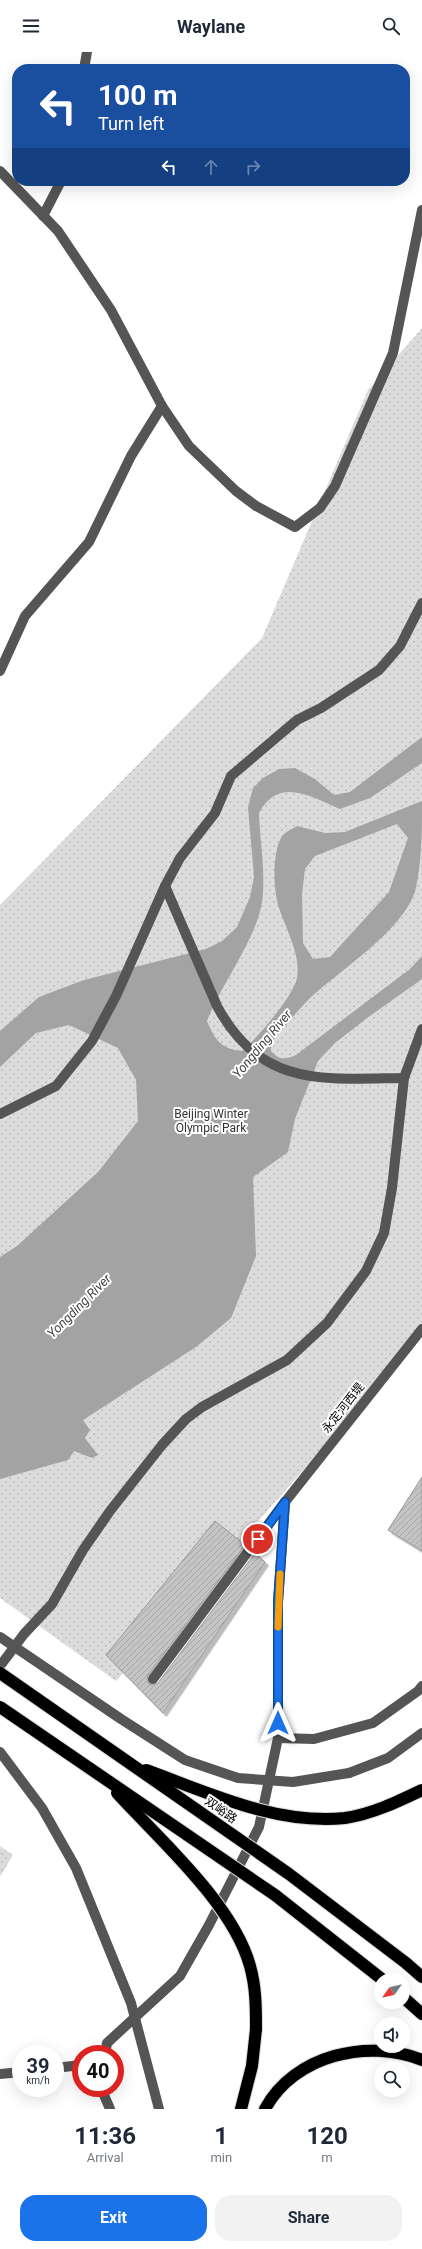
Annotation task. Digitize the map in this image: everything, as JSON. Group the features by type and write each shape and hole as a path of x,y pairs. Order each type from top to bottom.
{"highway":[{"name":"双峪路","path":"0,1673 289,1874 406,1963 422,1977"},
{"path":"0,1707 276,1895 374,1973"},
{"path":"129,1764 228,1800 264,1811 308,1819 346,1818 384,1808 422,1790"},
{"path":"101,1776 217,1902 238,1935 250,1965 256,1996 256,2029 252,2066 241,2109"},
{"path":"410,2003 422,2014"},
{"path":"265,2109 270,2099 298,2072 333,2055 374,2050 422,2060"}],"street":[{"path":"85,64 87,52"},
{"path":"0,171 12,184"},
{"path":"14,186 58,231 111,310 162,406 189,446 236,491 256,506 295,527 320,508 335,486 393,353 422,210"},
{"path":"43,216 58,186"},
{"path":"0,671 24,616 89,542 131,456 162,406"},
{"path":"0,1114 56,1086 92,1041 116,996 136,950 180,858 215,813 231,776 297,720 321,708 379,670 400,646 422,603"},
{"path":"166,886 217,1006 227,1024 243,1044 268,1063 289,1072 316,1078 404,1078"},
{"path":"0,1666 24,1634 52,1604 83,1550 110,1511 162,1445 186,1420 202,1407 286,1360 327,1323 366,1271 384,1233 392,1188 404,1078 422,1029"},
{"name":"永定河西堤","path":"153,1679 285,1502 422,1329"},
{"path":"106,2045 180,1976 209,1925 259,1827 278,1738 278,1602 285,1502"},
{"path":"0,1637 120,1719 185,1760 238,1778 293,1782 349,1773 388,1758 422,1732"},
{"path":"278,1738 314,1739 373,1724 418,1691 422,1686"},
{"path":"0,1752 42,1808 76,1868 131,2003 159,2109"},
{"path":"0,2074 12,2073"},
{"path":"105,2097 110,2109"}],"green space":[{"name":"Beijing Winter Olympic Park","path":"422,328 422,1337 116,1681 0,1598 0,905 262,638 368,390"},
{"path":"0,1846 13,1855 0,1877"}],"water":[{"name":"Yongding River","path":"422,737 422,763 370,798 340,809 307,795 286,792 276,795 267,802 259,813 263,891 258,917 246,947 213,1007 207,1021 216,1038 224,1046 242,1051 274,1017 289,996 294,986 297,978 297,960 279,908 274,871 276,851 282,836 297,826 325,833 345,832 422,801 422,835 419,870 415,892 407,907 397,922 383,936 304,1004 271,1043 271,1051 280,1058 289,1058 296,1055 410,969 422,956 422,979 335,1043 318,1061 295,1119 288,1152 253,1177 256,1256 231,1318 196,1347 83,1420 90,1430 85,1438 98,1455 92,1458 74,1451 68,1460 0,1479 0,1257 17,1246 98,1172 138,1121 136,1080 118,1048 69,1025 36,1033 0,1067 0,1031 39,997 84,980 206,949 222,941 237,927 250,897 254,877 248,807 253,788 263,778 279,769 295,768 315,779 334,795 350,792","holes":["397,824 408,838 389,892 330,957 313,959 303,943 302,894 305,869 315,856"]}],"building":[{"path":"422,1477 422,1551 388,1530"},
{"path":"215,1521 245,1545 148,1675 147,1679 149,1684 153,1685 158,1683 255,1553 265,1562 163,1713 106,1655"}],"slow traffic":[{"path":"278,1627 280,1574"}],"route":[{"path":"258,1539 285,1502 278,1602 278,1723"}]}
